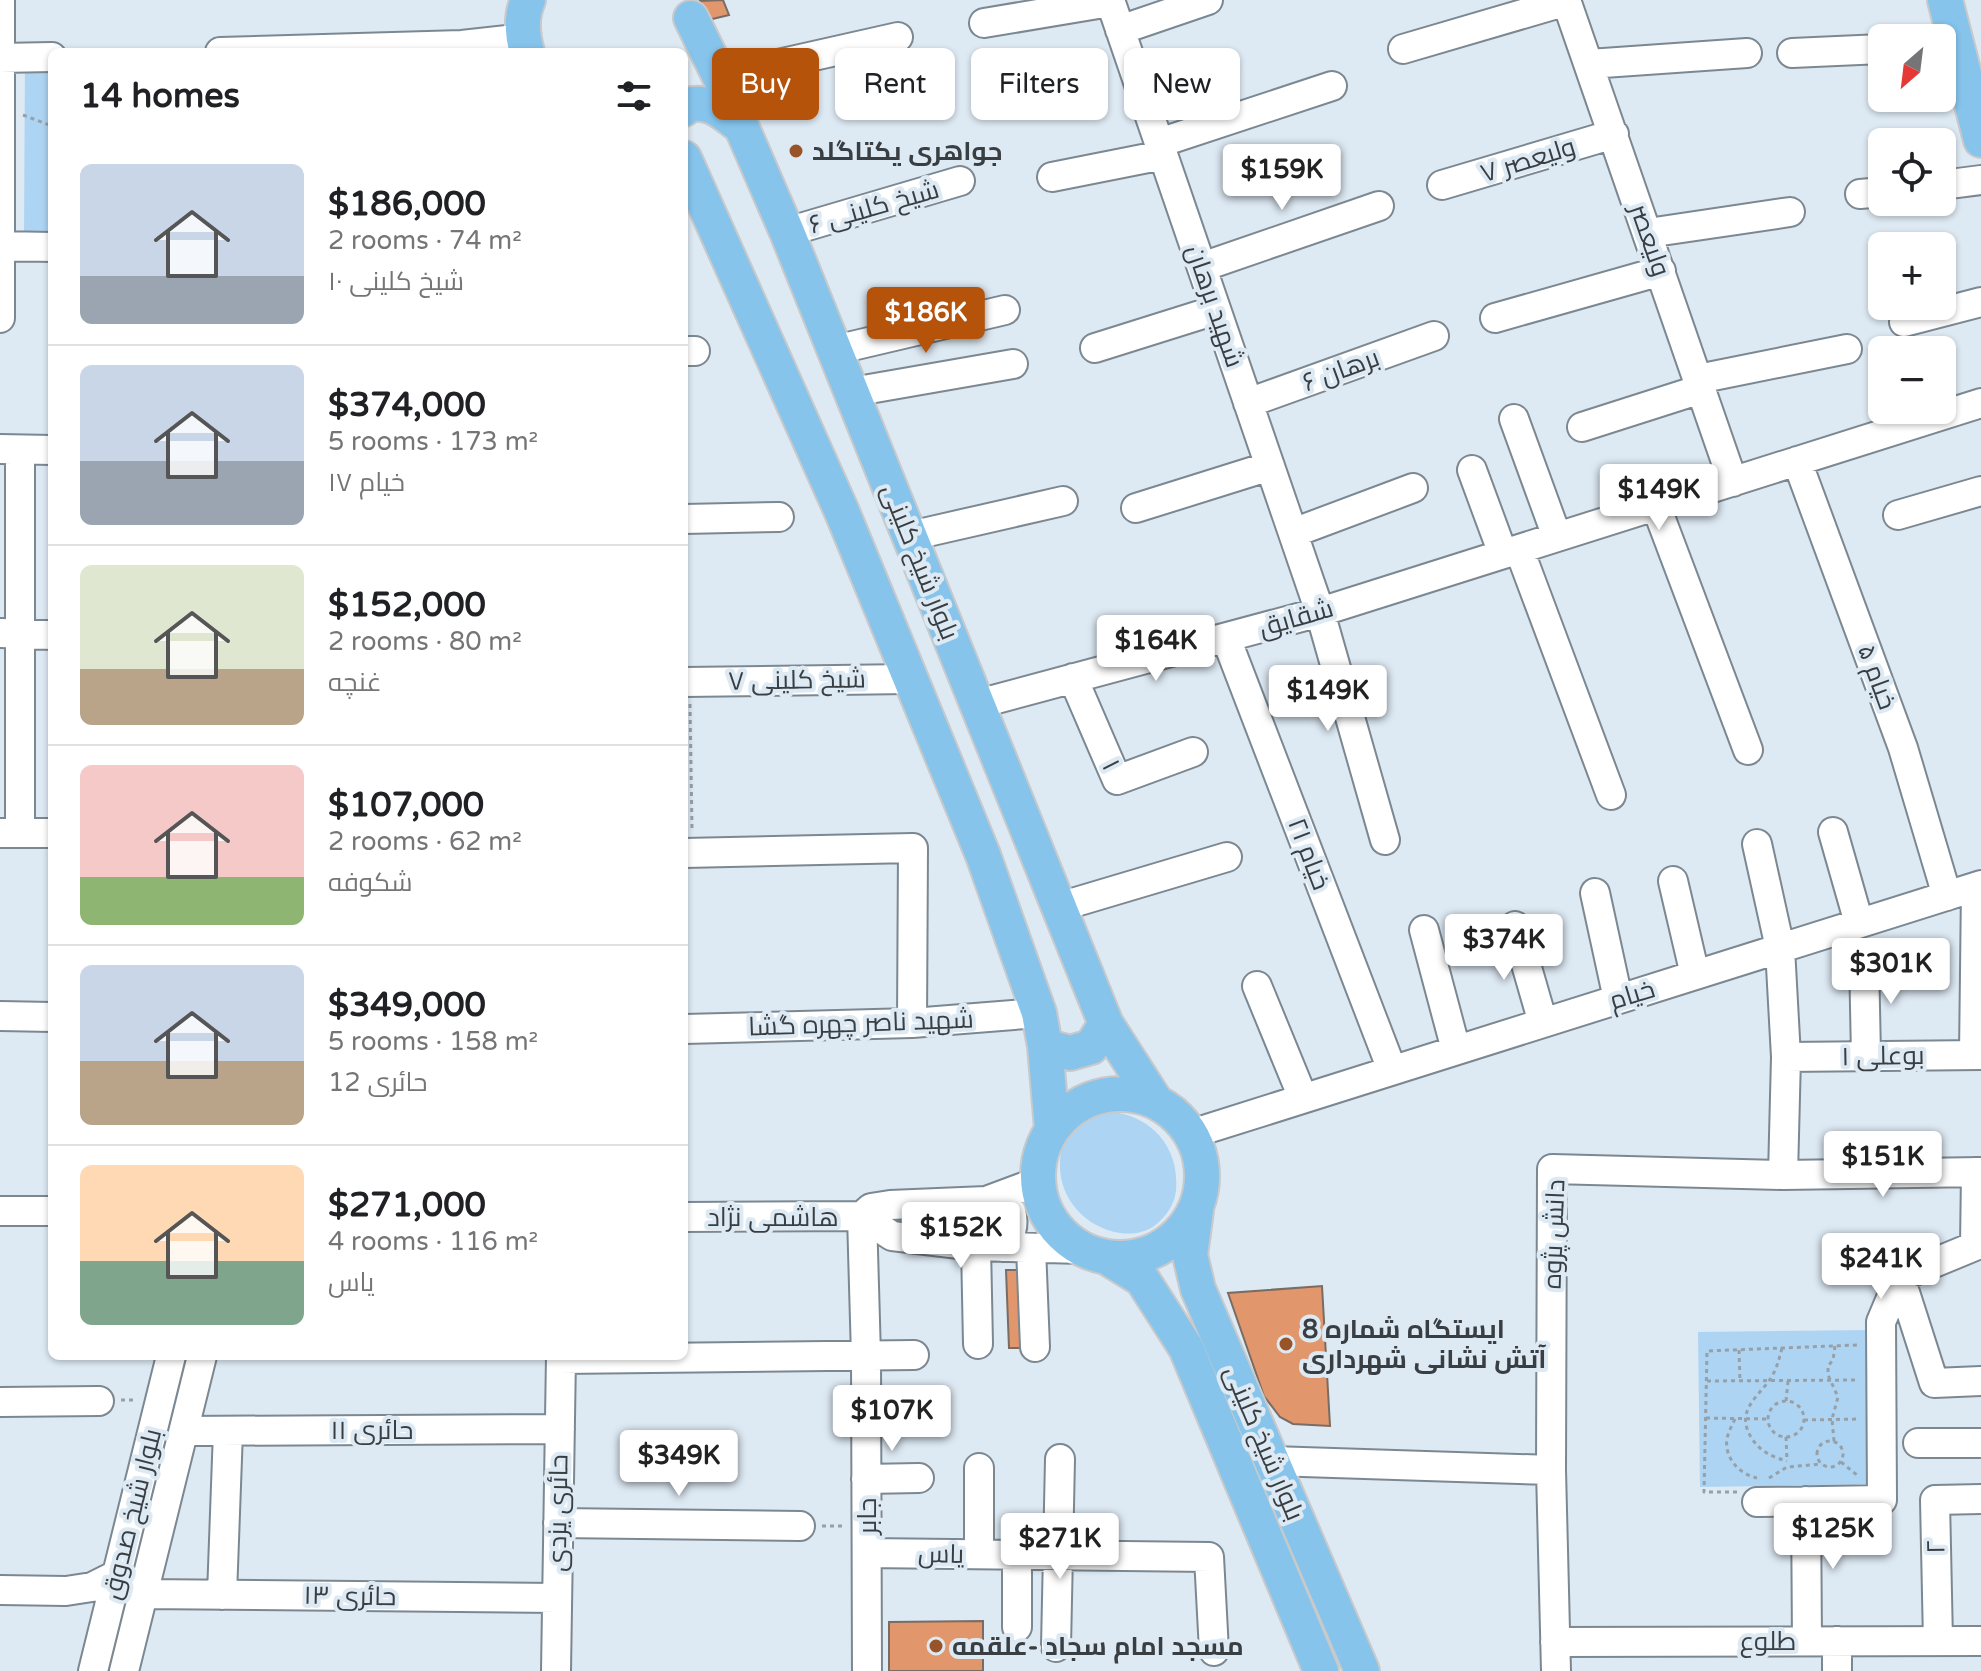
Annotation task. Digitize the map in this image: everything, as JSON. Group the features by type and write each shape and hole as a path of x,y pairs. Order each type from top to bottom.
{"main road":[{"path":"1945,0 1947,24"},
{"path":"688,9 688,50"},
{"name":"بلوار شیخ کلینی","path":"688,9 712,60"},
{"path":"1956,66 1981,140"},
{"path":"688,105 700,102 716,107 739,125"},
{"name":"بلوار شیخ کلینی","path":"737,120 787,232 1106,1024 1156,1102"},
{"name":"بلوار شیخ کلینی","path":"688,167 842,512 983,855 1042,1030 1052,1128"},
{"path":"1042,1030 1070,1053 1091,1047 1106,1024"},
{"path":"1133,1094 1156,1102 1176,1115 1191,1134 1201,1158 1203,1185 1196,1210 1181,1233 1160,1249 1135,1258 1095,1254 1059,1232 1044,1209 1037,1182 1040,1154 1052,1128 1074,1107 1102,1095 1133,1094"},
{"name":"بلوار شیخ کلینی","path":"1196,1210 1190,1255 1198,1289 1362,1671"},
{"name":"بلوار شیخ کلینی","path":"1095,1254 1142,1279 1186,1348 1321,1671"},
{"path":"1236,1468 1272,1461"}],"street":[{"path":"0,0 0,318"},
{"path":"1120,30 1208,0"},
{"path":"984,23 1110,1"},
{"name":"شهید برهان","path":"1110,1 1320,612 1385,840"},
{"path":"1403,49 1566,1"},
{"name":"ولیعصر","path":"1566,1 1733,482"},
{"path":"358,48 462,45 524,25"},
{"path":"819,55 898,37"},
{"path":"1792,53 1868,50"},
{"path":"1589,64 1747,53"},
{"path":"0,58 48,57"},
{"path":"1052,177 1161,149 1332,86"},
{"name":"ولیعصر ۷","path":"1442,185 1614,134"},
{"path":"1956,183 1981,180"},
{"name":"شیخ کلینی ۶","path":"787,232 960,181"},
{"path":"1202,267 1379,206"},
{"path":"1648,233 1790,212"},
{"path":"0,246 48,247"},
{"path":"1495,318 1661,271"},
{"path":"1904,322 1981,302"},
{"path":"835,350 1005,310"},
{"path":"1095,348 1216,310"},
{"name":"برهان ۶","path":"1248,403 1434,336"},
{"path":"1582,427 1699,384 1847,349"},
{"path":"852,392 1013,364"},
{"name":"شقایق","path":"978,704 1320,612 1981,403"},
{"path":"1514,419 1557,537"},
{"path":"48,450 10,450 9,634 10,833 48,833"},
{"name":"خیام ۵","path":"1797,461 1903,748 1947,896"},
{"path":"1136,508 1270,466"},
{"path":"1472,470 1511,552 1611,795"},
{"path":"1293,533 1413,488"},
{"path":"1898,515 1981,491"},
{"path":"910,536 1063,501"},
{"path":"1656,506 1748,750"},
{"path":"688,519 779,517"},
{"path":"9,634 48,635"},
{"name":"خیام ۲۱","path":"1226,638 1392,1070"},
{"name":"۱","path":"1073,678 1117,780 1193,752"},
{"name":"شیخ کلینی ۷","path":"688,682 909,679"},
{"path":"1833,832 1859,923"},
{"path":"1752,1497 1806,1501 1882,1500 1881,1322 1900,1277 1975,1246 1979,1172 1783,1175 1786,1057 1780,948 1757,844"},
{"path":"688,852 913,848 912,1023"},
{"path":"1059,907 1227,857"},
{"path":"1673,881 1695,975"},
{"path":"1977,1055 1978,886"},
{"name":"خیام","path":"1191,1134 1978,886"},
{"path":"1595,893 1618,999"},
{"path":"1515,926 1543,1023"},
{"path":"1424,930 1456,1050"},
{"path":"1864,958 1866,1056"},
{"path":"1257,986 1303,1098"},
{"path":"0,1016 48,1017"},
{"name":"شهید ناصر چهره گشا","path":"688,1029 912,1023 1042,1030"},
{"name":"۱ بوعلی","path":"1786,1057 1977,1055"},
{"name":"دانش پژوه","path":"1556,1671 1551,1470 1552,1169 1783,1175"},
{"path":"1037,1182 986,1201 890,1205 871,1208 862,1216 892,1236 1095,1254"},
{"path":"986,1201 1011,1211 1014,1224 1010,1236 989,1246"},
{"path":"0,1211 48,1211"},
{"name":"هاشمی نژاد","path":"688,1217 862,1216"},
{"name":"جابر","path":"862,1216 866,1356 867,1671"},
{"path":"978,1344 989,1246"},
{"path":"1031,1248 1035,1347"},
{"path":"1900,1277 1934,1383 1981,1381"},
{"path":"688,1357 914,1355"},
{"name":"بلوار شیخ صدوق","path":"93,1671 170,1360"},
{"name":"بلوار شیخ صدوق","path":"124,1671 201,1360"},
{"name":"حائری یزدی","path":"556,1671 561,1360"},
{"path":"0,1402 99,1401"},
{"name":"حائری ۱۱","path":"184,1431 560,1429"},
{"path":"222,1595 228,1431"},
{"path":"1918,1443 1981,1443"},
{"path":"1056,1647 1060,1459"},
{"path":"1272,1461 1551,1470"},
{"path":"979,1468 979,1554"},
{"path":"866,1479 919,1478"},
{"name":"۲","path":"1938,1641 1935,1500 1981,1499"},
{"path":"1806,1501 1807,1641"},
{"path":"558,1523 800,1526"},
{"name":"یاس","path":"867,1539 979,1554 1209,1557 1214,1651"},
{"path":"1017,1555 1017,1627"},
{"path":"0,1590 66,1591 92,1587 118,1574"},
{"path":"66,1591 109,1608"},
{"name":"حائری ۱۳","path":"143,1594 556,1598"},
{"path":"1837,1641 1837,1671"},
{"name":"طلوع","path":"1555,1642 1981,1641"}],"path":[{"path":"0,107 48,125"},
{"path":"688,705 691,773 688,852"},
{"path":"1752,1497 1704,1492 1707,1351 1881,1345"},
{"path":"1834,1441 1821,1444 1818,1449 1817,1456 1822,1464 1830,1468 1841,1462 1844,1456 1843,1450 1834,1441 1832,1419 1838,1397 1828,1375 1835,1346"},
{"path":"1782,1348 1778,1366 1757,1394 1745,1419 1746,1428 1758,1447 1787,1461"},
{"path":"1739,1350 1740,1381"},
{"path":"1706,1381 1871,1380"},
{"path":"1786,1401 1788,1381"},
{"path":"99,1401 161,1399"},
{"path":"1786,1401 1799,1407 1804,1420 1799,1432 1786,1437 1775,1434 1767,1419 1769,1410 1775,1404 1786,1401"},
{"path":"1706,1418 1767,1419"},
{"path":"1735,1419 1727,1440 1730,1459 1739,1470 1751,1477 1770,1478 1787,1467 1822,1464"},
{"path":"1804,1420 1872,1419"},
{"path":"1786,1437 1788,1479"},
{"path":"800,1526 867,1539"}],"shaded area":[{"path":"25,64 48,65 48,235 24,235"},
{"path":"1098,1111 1131,1116 1144,1123 1156,1132 1172,1157 1176,1173 1174,1199 1162,1219 1146,1230 1120,1233 1095,1224 1076,1208 1063,1187 1060,1161 1065,1140 1077,1123"},
{"path":"880,1216 996,1216 999,1220 991,1226 876,1225"},
{"path":"1872,1330 1875,1484 1700,1487 1698,1332"}],"building":[{"path":"723,0 729,15 708,20 700,1"},
{"path":"1006,1270 1021,1270 1031,1348 1009,1348"},
{"name":"ایستگاه شماره 8 آتش نشانی شهرداری","path":"1322,1286 1330,1426 1293,1424 1280,1417 1264,1396 1228,1293"},
{"name":"مسجد امام سجاد -علقمه","path":"983,1621 983,1671 889,1671 889,1622"}],"place":[{"name":"جواهری یکتاگلد","path":"796,151"},
{"name":"ایستگاه شماره 8 آتش نشانی شهرداری","path":"1286,1344"},
{"name":"مسجد امام سجاد -علقمه","path":"936,1646"}]}
